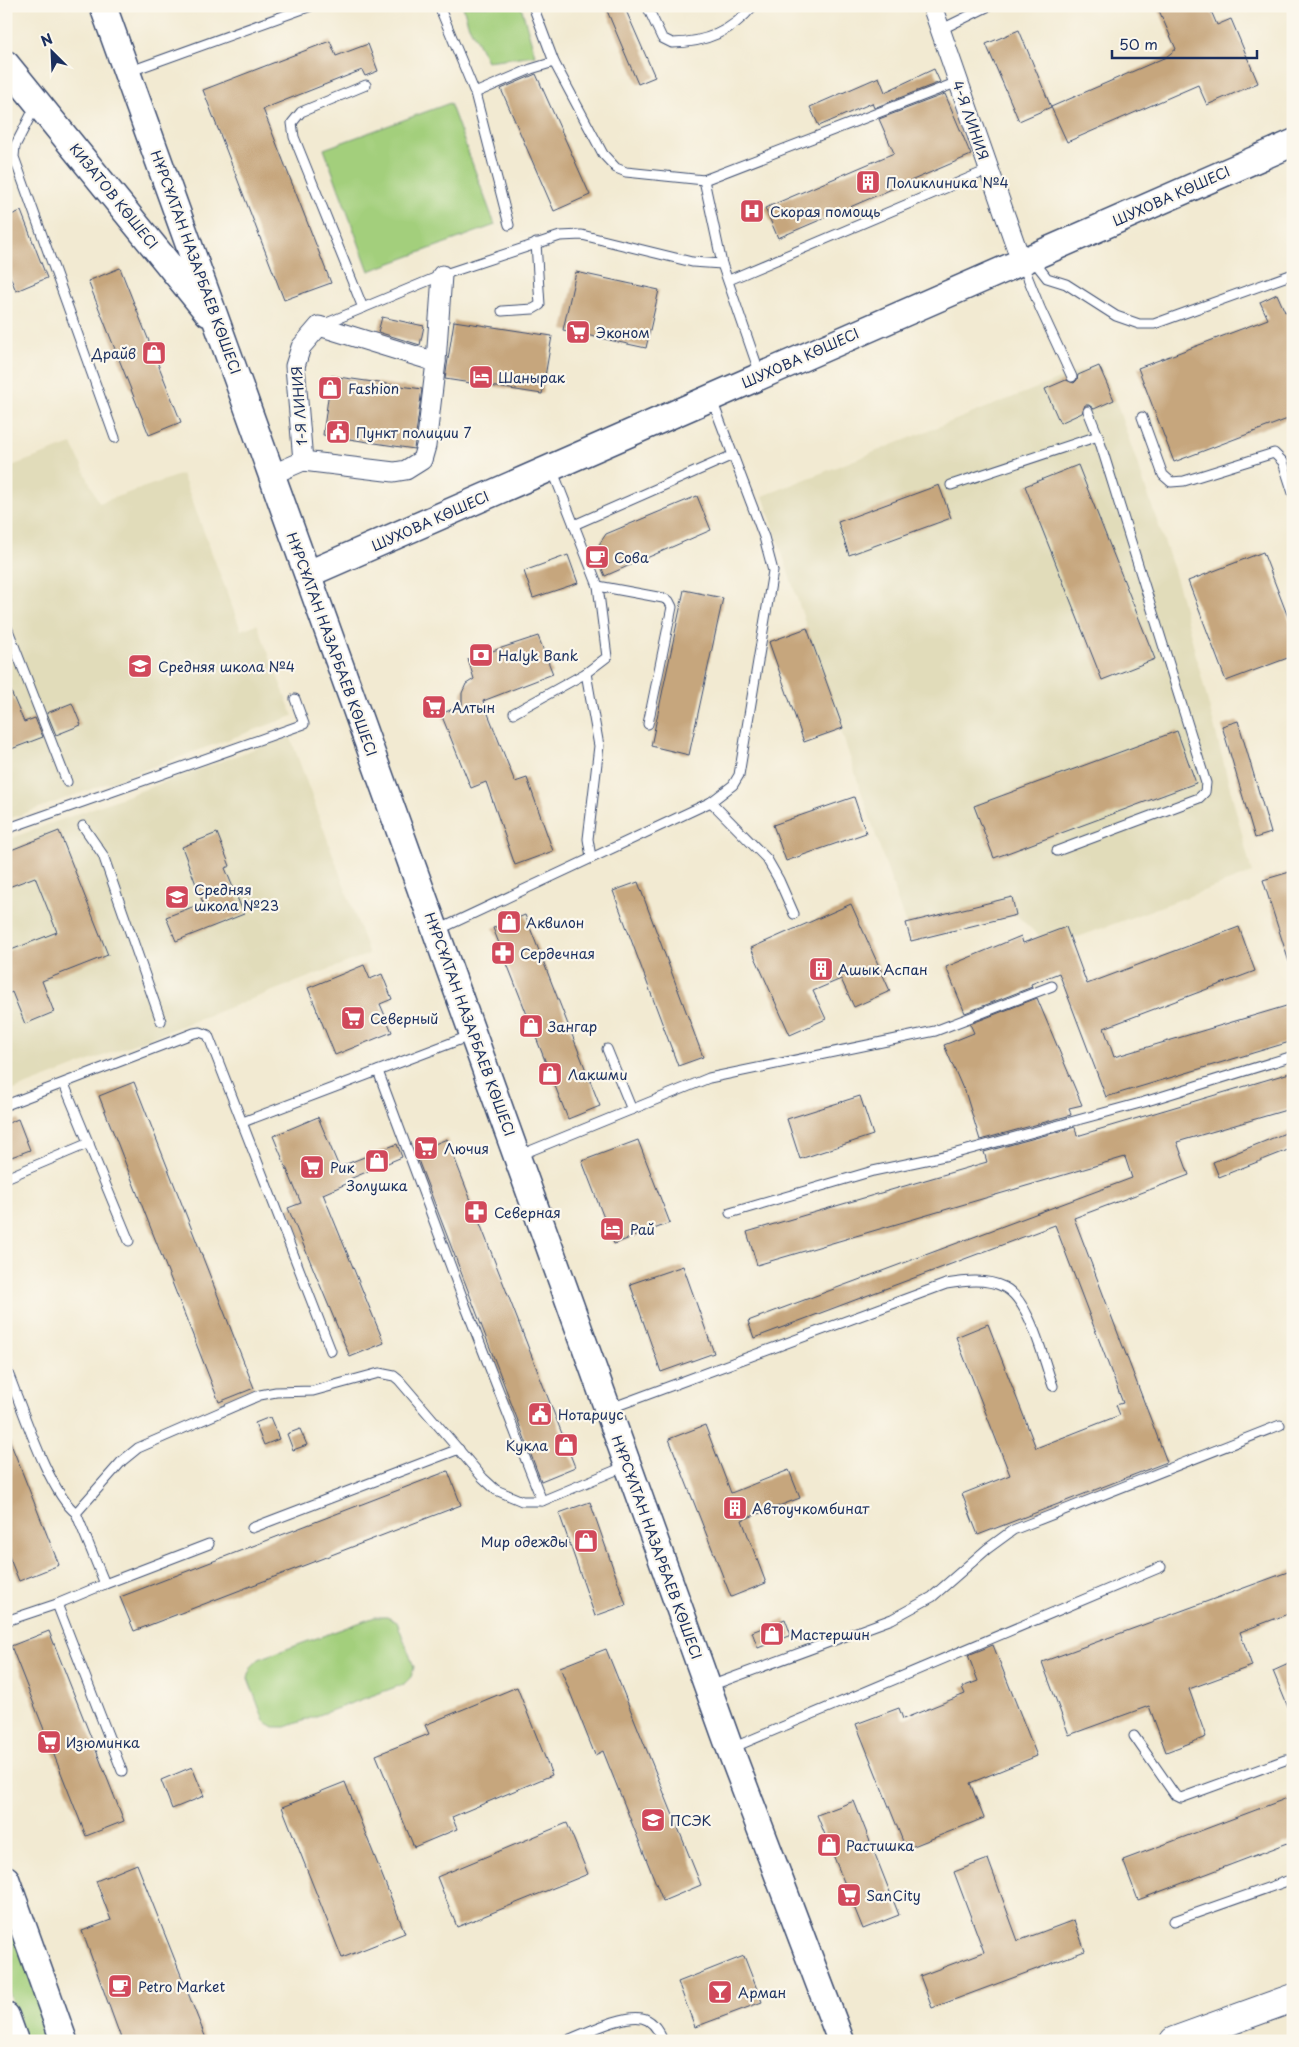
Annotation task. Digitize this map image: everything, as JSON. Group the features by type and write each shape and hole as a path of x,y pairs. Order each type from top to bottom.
{"main road":[{"name":"НҰРСҰЛТАН НАЗАРБАЕВ КӨШЕСІ","path":"104,6 707,1687 841,2041"},
{"name":"КИЗАТОВ КӨШЕСІ","path":"6,64 221,329"},
{"name":"ШУХОВА КӨШЕСІ","path":"308,574 1293,142"},
{"path":"6,1879 64,2041"},
{"path":"1180,2040 1293,1998"},
{"path":"6,2016 15,2041"}],"street":[{"name":"4-Я ЛИНИЯ","path":"932,6 988,170 1026,260"},
{"path":"303,461 394,472 416,465 422,460 426,446 436,362 442,275"},
{"path":"319,326 436,362"},
{"name":"1-Я ЛИНИЯ","path":"271,475 303,461 295,366 301,347 319,326"}],"lane":[{"path":"127,72 311,6"},
{"path":"439,6 475,93 509,225"},
{"path":"533,6 554,62 602,154 616,168 626,172 704,180 958,82"},
{"path":"647,6 662,38 672,43 699,39 728,29 740,22 754,6"},
{"path":"940,30 989,6"},
{"path":"475,93 531,69 554,62"},
{"path":"363,308 294,137 292,123 301,112 366,85"},
{"path":"37,102 15,146 14,157 115,438"},
{"path":"729,280 988,170"},
{"path":"704,180 722,264 760,376"},
{"path":"319,326 442,275 560,236 582,235 692,262 722,264"},
{"path":"502,311 533,309 540,305 536,243"},
{"path":"1026,260 1047,278 1066,284 1116,316 1139,324 1154,324 1293,274"},
{"path":"1026,260 1040,308 1072,377"},
{"path":"436,930 711,802 733,785 739,775 772,580 768,551 711,398"},
{"path":"1057,851 1194,800 1205,792 1206,783 1098,436 1088,411"},
{"path":"1142,417 1163,475 1172,482 1184,481 1274,453 1283,462 1293,493"},
{"path":"951,485 1098,436"},
{"path":"574,524 732,455"},
{"path":"514,713 586,673 604,661 608,653 598,586 551,468"},
{"path":"598,586 663,598 669,601 672,607 672,615 648,724"},
{"path":"7,630 67,782"},
{"path":"586,673 599,746 588,839 591,857"},
{"path":"6,829 304,724 295,699"},
{"path":"711,802 767,859 794,914"},
{"path":"83,826 103,855 161,1021"},
{"path":"517,1156 709,1078 935,1031 1052,986"},
{"path":"6,1105 194,1033 204,1033 210,1039 243,1122 330,1351"},
{"path":"243,1122 474,1035"},
{"path":"607,1048 632,1110"},
{"path":"730,1213 873,1171 949,1155 1144,1102 1293,1056"},
{"path":"378,1071 467,1310 542,1501"},
{"path":"64,1084 129,1241"},
{"path":"6,1178 89,1143"},
{"path":"608,1409 946,1284 973,1281 1004,1287 1024,1308 1053,1386"},
{"path":"6,1368 53,1483 67,1505 76,1513 105,1584"},
{"path":"76,1513 122,1461 138,1448 260,1395 276,1392 313,1391 379,1373 399,1380 471,1466 496,1490 522,1501 542,1501 628,1464"},
{"path":"707,1687 892,1620 932,1597 987,1549 1013,1530 1280,1425"},
{"path":"252,1528 459,1450"},
{"path":"6,1621 57,1604 209,1544"},
{"path":"730,1749 1161,1567"},
{"path":"57,1604 122,1772"},
{"path":"1134,1736 1178,1797 1186,1797 1284,1760 1293,1760"},
{"path":"1174,1921 1293,1879"},
{"path":"566,2041 635,2018 649,2021 663,2041"}],"shaded area":[{"path":"1100,363 1116,402 1174,570 1252,873 1051,947 1016,915 911,941 763,496"},
{"name":"Средняя школа №4","path":"72,444 99,503 182,474 241,630 257,624 293,716 6,820 6,468"},
{"name":"Средняя школа №23","path":"290,736 369,954 6,1093 6,840"}],"green space":[{"path":"463,6 521,6 535,55 487,61 468,24"},
{"path":"450,103 495,225 369,271 324,149"},
{"path":"375,1617 387,1617 397,1622 414,1667 411,1677 404,1684 286,1727 274,1727 264,1721 248,1678 251,1667 259,1659"},
{"path":"6,1912 53,2041 26,2041 6,1985"}],"building":[{"path":"605,6 624,6 655,77 638,84"},
{"path":"1157,6 1209,6 1217,25 1231,19 1258,83 1207,105 1198,85 1067,142 1051,107 1166,57 1176,49"},
{"path":"1019,30 1051,107 1019,121 986,44"},
{"path":"330,41 336,56 368,44 378,71 365,76 362,70 263,109 331,283 284,300 203,90"},
{"path":"934,69 940,82 874,108 872,103 819,126 810,107 879,77 885,92"},
{"path":"536,74 590,195 554,211 501,89"},
{"name":"Поликлиника №4","path":"945,94 971,155 778,238 765,208 894,153 879,119"},
{"path":"21,211 47,278 16,291 6,267 6,217"},
{"path":"120,268 181,422 149,435 88,281"},
{"path":"576,272 659,290 646,348 563,330"},
{"path":"1277,294 1285,312 1293,309 1293,417 1174,462 1138,368 1268,319 1260,302"},
{"path":"382,317 424,326 420,345 378,332"},
{"path":"454,321 552,336 542,394 445,379"},
{"path":"1099,366 1114,400 1094,409 1089,405 1085,405 1082,413 1060,423 1045,389 1066,380 1074,383 1078,375"},
{"path":"331,376 422,389 414,449 323,435"},
{"path":"1078,465 1155,659 1102,680 1025,486"},
{"path":"939,485 951,518 849,555 838,522"},
{"name":"Сова","path":"697,496 711,530 605,576 597,557 600,543 606,534"},
{"path":"1263,552 1293,630 1293,656 1226,681 1188,581"},
{"path":"568,555 578,583 533,598 524,571"},
{"path":"684,590 723,598 689,755 651,746"},
{"path":"807,628 843,728 804,742 769,642"},
{"path":"538,636 553,674 483,701 515,782 527,778 553,851 515,865 486,782 471,788 441,714 462,705 462,693 466,684 474,679 468,659"},
{"path":"6,680 24,722 35,718 43,737 6,751"},
{"path":"72,703 81,725 56,735 47,713"},
{"path":"1238,721 1271,833 1255,838 1222,726"},
{"path":"1177,731 1196,783 994,858 974,806"},
{"path":"854,797 866,833 786,861 773,825"},
{"path":"59,831 108,955 42,981 54,1012 25,1024 12,992 6,995 6,952 57,932 35,877 6,888 6,852"},
{"path":"217,833 230,866 225,868 244,914 176,941 166,917 203,903 182,847"},
{"path":"1293,871 1293,962 1289,962 1263,880"},
{"path":"638,882 703,1057 678,1066 613,891"},
{"path":"1012,897 1016,915 911,941 906,923"},
{"name":"Ашык Аспан","path":"851,904 890,991 854,1007 841,979 813,991 826,1019 790,1035 751,948"},
{"path":"525,915 600,1106 568,1119 493,928"},
{"path":"1066,927 1087,984 1239,927 1255,971 1104,1028 1114,1057 1293,1004 1293,1041 1106,1097 1059,973 1031,984 1032,987 965,1013 946,967 1021,936 1023,943"},
{"name":"Северный","path":"364,965 370,979 382,974 392,999 380,1004 392,1032 335,1055 308,988"},
{"path":"1037,998 1082,1105 1069,1108 1071,1115 980,1140 964,1088 944,1045 974,1033 970,1024"},
{"path":"1293,1072 1293,1108 1177,1142 1189,1175 1074,1218 1167,1462 978,1535 962,1494 1010,1475 956,1337 988,1324 1036,1448 1120,1415 1116,1405 1123,1403 1055,1225 754,1338 748,1321 1132,1178 1125,1157 757,1265 747,1232 987,1162 984,1152 1075,1127 1077,1136"},
{"path":"134,1082 254,1388 219,1402 99,1096"},
{"path":"860,1096 873,1135 800,1159 787,1119"},
{"path":"318,1117 339,1167 397,1144 402,1157 345,1181 346,1184 323,1194 384,1343 350,1357 288,1208 301,1203 273,1136"},
{"path":"18,1119 30,1150 6,1159 6,1124"},
{"path":"1293,1130 1293,1148 1219,1177 1213,1162"},
{"path":"447,1139 575,1467 541,1481 415,1152"},
{"path":"638,1140 670,1223 614,1244 582,1161"},
{"path":"683,1266 714,1353 661,1372 630,1284"},
{"path":"270,1417 279,1439 264,1445 255,1423"},
{"name":"Автоучкомбинат","path":"705,1425 731,1493 789,1470 800,1498 742,1520 766,1583 731,1597 669,1439"},
{"path":"300,1429 307,1445 293,1450 287,1434"},
{"path":"7,1434 59,1565 19,1581 6,1549"},
{"path":"448,1471 461,1505 134,1631 120,1597"},
{"name":"Мир одежды","path":"590,1502 626,1605 595,1616 559,1513"},
{"path":"1293,1570 1293,1612 1240,1632 1252,1666 1189,1689 1206,1737 1166,1752 1149,1706 1069,1735 1042,1662"},
{"name":"Мастершин","path":"785,1619 791,1635 758,1648 752,1632"},
{"path":"49,1631 124,1821 86,1836 11,1646"},
{"path":"993,1645 1037,1756 970,1783 984,1818 906,1849 856,1724 899,1708 903,1719 965,1694 962,1687 978,1681 968,1655"},
{"name":"ПСЭК","path":"606,1649 701,1885 663,1901 603,1751 595,1755 560,1667"},
{"path":"1293,1662 1293,1717 1292,1717 1273,1671"},
{"path":"517,1687 552,1775 452,1817 457,1829 414,1847 376,1755 429,1734 425,1725"},
{"path":"192,1767 204,1796 172,1809 161,1780"},
{"path":"345,1782 405,1933 342,1958 282,1807"},
{"path":"1293,1796 1293,1841 1138,1900 1123,1860"},
{"path":"854,1801 899,1915 863,1929 817,1815"},
{"path":"567,1823 588,1874 457,1927 437,1877"},
{"path":"988,1859 1018,1941 1074,1920 1085,1951 932,2008 920,1976 984,1952 954,1872"},
{"path":"137,1864 207,2041 122,2041 82,1931 111,1920 96,1881"},
{"name":"Арман","path":"744,1956 762,2002 695,2027 678,1982"}],"place":[{"name":"Поликлиника №4","path":"868,182"},
{"name":"Скорая помощь","path":"752,211"},
{"name":"Эконом","path":"578,332"},
{"name":"Драйв","path":"154,353"},
{"name":"Шанырак","path":"481,377"},
{"name":"Fashion","path":"330,388"},
{"name":"Пункт полиции 7","path":"338,432"},
{"name":"Сова","path":"597,557"},
{"name":"Halyk Bank","path":"481,655"},
{"name":"Средняя школа №4","path":"140,666"},
{"name":"Алтын","path":"434,707"},
{"name":"Средняя школа №23","path":"177,897"},
{"name":"Аквилон","path":"509,922"},
{"name":"Сердечная","path":"503,953"},
{"name":"Ашык Аспан","path":"821,969"},
{"name":"Северный","path":"353,1018"},
{"name":"Зангар","path":"531,1026"},
{"name":"Лакшми","path":"550,1074"},
{"name":"Лючия","path":"426,1148"},
{"name":"Золушка","path":"377,1161"},
{"name":"Рик","path":"312,1167"},
{"name":"Северная","path":"476,1212"},
{"name":"Рай","path":"612,1229"},
{"name":"Нотариус","path":"540,1414"},
{"name":"Кукла","path":"566,1445"},
{"name":"Автоучкомбинат","path":"735,1508"},
{"name":"Мир одежды","path":"586,1541"},
{"name":"Мастершин","path":"772,1634"},
{"name":"Изюминка","path":"49,1742"},
{"name":"ПСЭК","path":"653,1820"},
{"name":"Растишка","path":"829,1845"},
{"name":"SanCity","path":"849,1895"},
{"name":"Petro Market","path":"120,1986"},
{"name":"Арман","path":"720,1992"}]}
